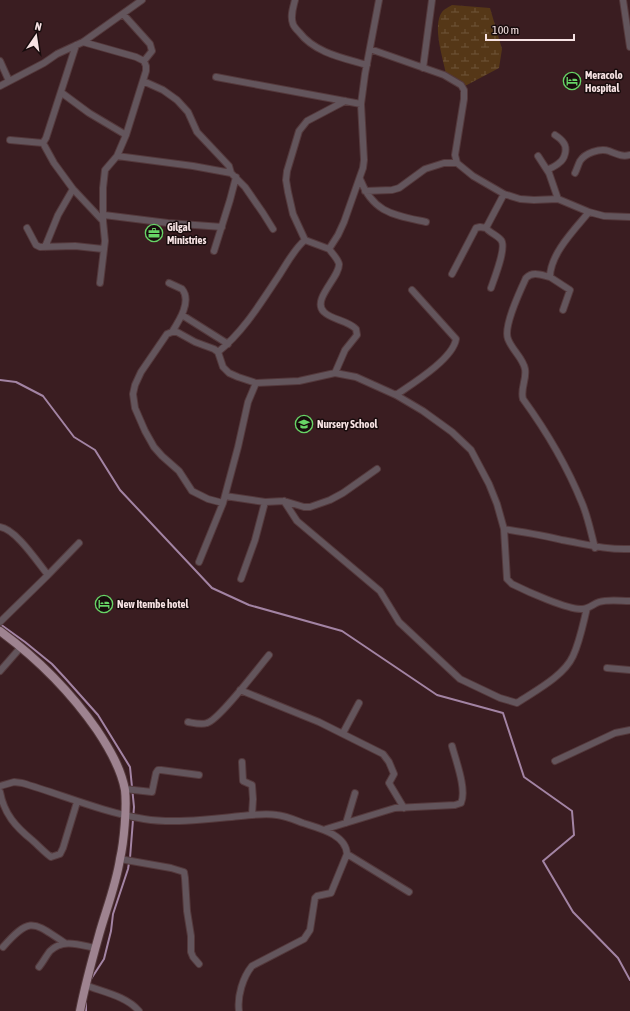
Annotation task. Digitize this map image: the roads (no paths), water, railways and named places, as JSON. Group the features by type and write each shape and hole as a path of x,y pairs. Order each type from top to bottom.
{"main road":[{"path":"0,630 49,672 86,715 103,739 117,764 125,789 120,859 85,985 80,1011"}],"street":[{"path":"0,86 44,63 57,54 83,42 142,0"},
{"path":"294,0 292,13 293,25 302,36 314,46 325,52 366,65"},
{"path":"329,248 338,235 344,222 364,168 361,104 366,65 379,0"},
{"path":"424,68 432,0"},
{"path":"623,0 630,47"},
{"path":"123,14 150,44 152,50 144,61"},
{"path":"83,42 136,57 144,61 146,66 146,71 126,134 117,156 106,170 104,177 102,188 105,233 100,283"},
{"path":"43,143 62,93 76,45"},
{"path":"370,49 444,75 461,85 464,90 464,99 455,155 457,163 473,176 504,194 520,199 558,199 589,212 604,216 630,218"},
{"path":"0,61 9,81"},
{"path":"216,77 361,104"},
{"path":"143,81 163,90 177,100 188,112 196,132 229,166 233,175 245,186 273,229"},
{"path":"62,93 90,113 126,134"},
{"path":"335,373 345,350 357,334 356,329 352,324 324,312 321,307 322,298 328,285 339,269 339,263 329,248 306,240 293,214 286,180 299,131 307,121 345,101"},
{"path":"547,170 560,163 565,153 565,144 563,140 556,135"},
{"path":"10,140 43,143"},
{"path":"43,143 54,163 73,189 104,218 222,228"},
{"path":"575,173 580,160 596,151 607,151 624,157 630,155"},
{"path":"117,156 233,175"},
{"path":"538,156 547,170 558,199"},
{"path":"364,191 392,190 399,188 425,169 444,163 457,163"},
{"path":"214,251 222,228 233,175"},
{"path":"360,179 364,191 369,198 385,211 406,218 426,222"},
{"path":"45,247 58,216 73,189"},
{"path":"486,228 504,194"},
{"path":"550,277 550,272 555,259 564,243 589,212"},
{"path":"27,228 36,246 75,246 104,249"},
{"path":"452,274 476,228 486,228 500,239 503,244 491,288"},
{"path":"218,352 228,344 251,316 291,257 306,240"},
{"path":"562,310 570,290 550,277 533,273 526,278 512,312 507,336 525,369 522,394 523,399 547,433 563,460 582,504 595,548"},
{"path":"169,283 182,289 184,292 185,303 182,316 172,332"},
{"path":"396,395 438,364 451,351 456,339 412,290"},
{"path":"182,316 228,344"},
{"path":"223,503 197,495 192,491 179,471 154,447 135,408 133,394 141,372 167,334 172,332 177,332 195,342 214,349 218,352 223,368 229,373 256,383 299,381 335,373 356,377 396,395 446,427 471,450 489,484 497,504 504,529 505,570 507,579 512,584 560,604 581,609 604,601 630,601"},
{"path":"199,562 223,503 248,402 256,383"},
{"path":"225,496 265,502 284,501 304,507 319,504 343,493 377,469"},
{"path":"284,501 297,521 380,591 399,622 460,679 500,698 517,703 564,669 573,657 580,638 587,608"},
{"path":"241,579 255,540 265,502"},
{"path":"0,528 4,528 22,542 48,575"},
{"path":"504,529 595,548 610,550 630,549"},
{"path":"0,622 79,543"},
{"path":"0,671 21,647"},
{"path":"188,722 208,723 218,716 269,655"},
{"path":"607,668 630,670"},
{"path":"240,690 343,733 383,754 389,762 394,774 389,783 404,808"},
{"path":"343,733 359,703"},
{"path":"555,761 615,733 630,730"},
{"path":"326,829 387,810 455,805 460,803 463,799 462,789 452,746"},
{"path":"242,762 243,781 252,785 252,815"},
{"path":"125,789 147,793 152,792 158,770 198,775"},
{"path":"0,786 14,782 77,802 124,815 146,819 176,821 252,815 277,815 326,829 342,842 347,848 347,854 331,893 317,896 315,898 310,930 304,939 252,966 247,973 240,995 239,1011"},
{"path":"0,792 2,803 12,822 22,833 51,857 60,854 63,848 77,802"},
{"path":"346,823 355,793"},
{"path":"347,854 409,892"},
{"path":"120,859 171,868 184,872 186,878 187,911 191,936 191,952 199,964"},
{"path":"3,947 23,927 30,925 41,927 65,943 95,948"},
{"path":"39,967 50,951 58,945 65,943"},
{"path":"85,985 132,1004 139,1011"}],"waterway":[{"path":"0,380 16,382 43,396 74,437 95,450 120,490 212,588 249,605 342,631 437,695 503,713 524,777 572,811 574,835 543,861 573,912 618,958 630,980"},
{"path":"0,624 52,664 65,678 98,715 130,767 134,807 130,858"},
{"path":"91,979 104,959 111,931 113,914 129,863"},
{"path":"86,1000 86,1011"}],"place":[{"name":"Meracolo Hospital","path":"572,81"},
{"name":"Gilgal Ministries","path":"154,233"},
{"name":"Nursery School","path":"304,424"},
{"name":"New Itembe hotel","path":"104,604"}]}
